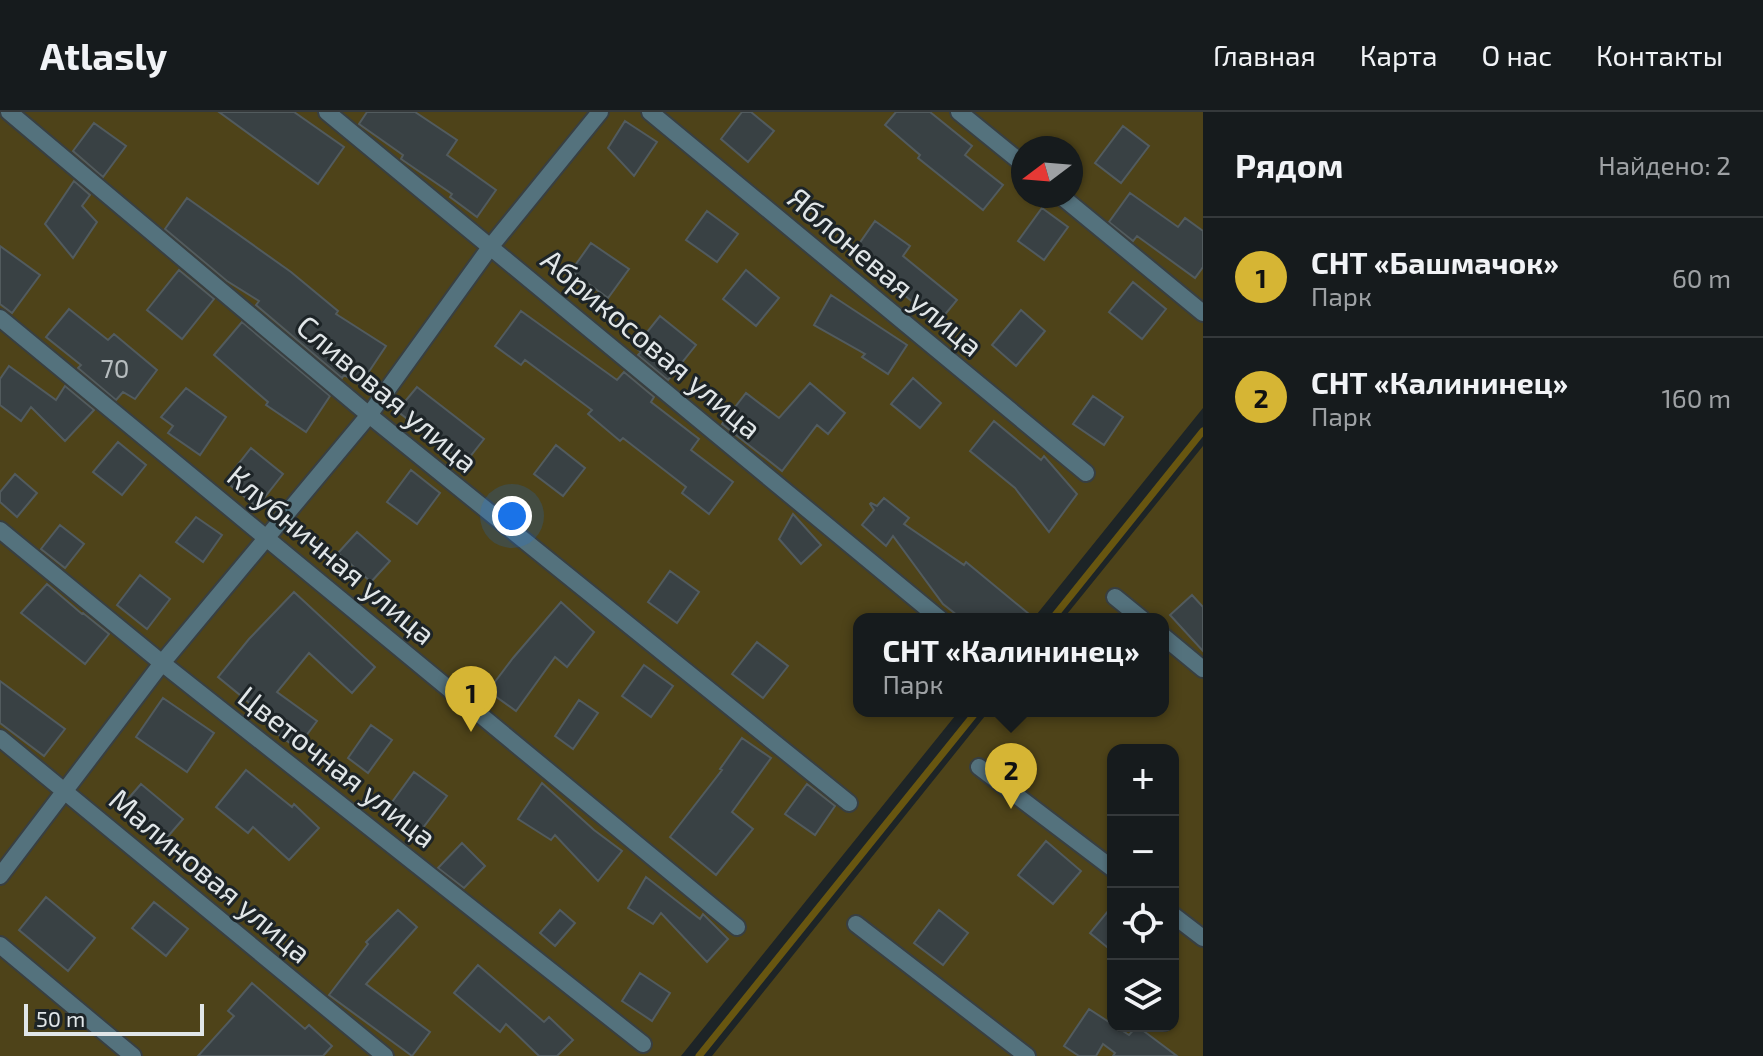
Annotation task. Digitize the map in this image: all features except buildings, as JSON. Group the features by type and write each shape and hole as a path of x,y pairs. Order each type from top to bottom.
{"street":[{"name":"Сливовая улица","path":"9,112 369,415 849,803"},
{"name":"Абрикосовая улица","path":"327,112 933,613"},
{"path":"0,876 162,663 369,415 491,246 600,112"},
{"name":"Яблоневая улица","path":"650,112 1086,473"},
{"path":"959,112 1011,154"},
{"path":"1076,208 1203,313"},
{"name":"Клубничная улица","path":"0,318 737,927"},
{"name":"Цветочная улица","path":"0,530 162,663 643,1044"},
{"path":"1115,597 1135,613"},
{"path":"1169,641 1203,669"},
{"name":"Малиновая улица","path":"0,738 385,1056"},
{"path":"979,767 1107,864"},
{"path":"1179,920 1203,938"},
{"path":"856,924 1027,1056"},
{"path":"0,945 133,1056"}],"shaded area":[{"path":"0,112 1203,112 1203,408 1038,613 853,613 853,717 954,717 681,1056 0,1056"},
{"path":"1203,446 1203,1056 712,1056 984,717 1169,717 1169,613 1068,613"}],"waterway":[{"path":"1057,613 1203,431"},
{"path":"699,1056 972,717"}],"place":[{"name":"СНТ «Башмачок»","path":"471,732"},
{"name":"СНТ «Калининец»","path":"1011,809"}]}
